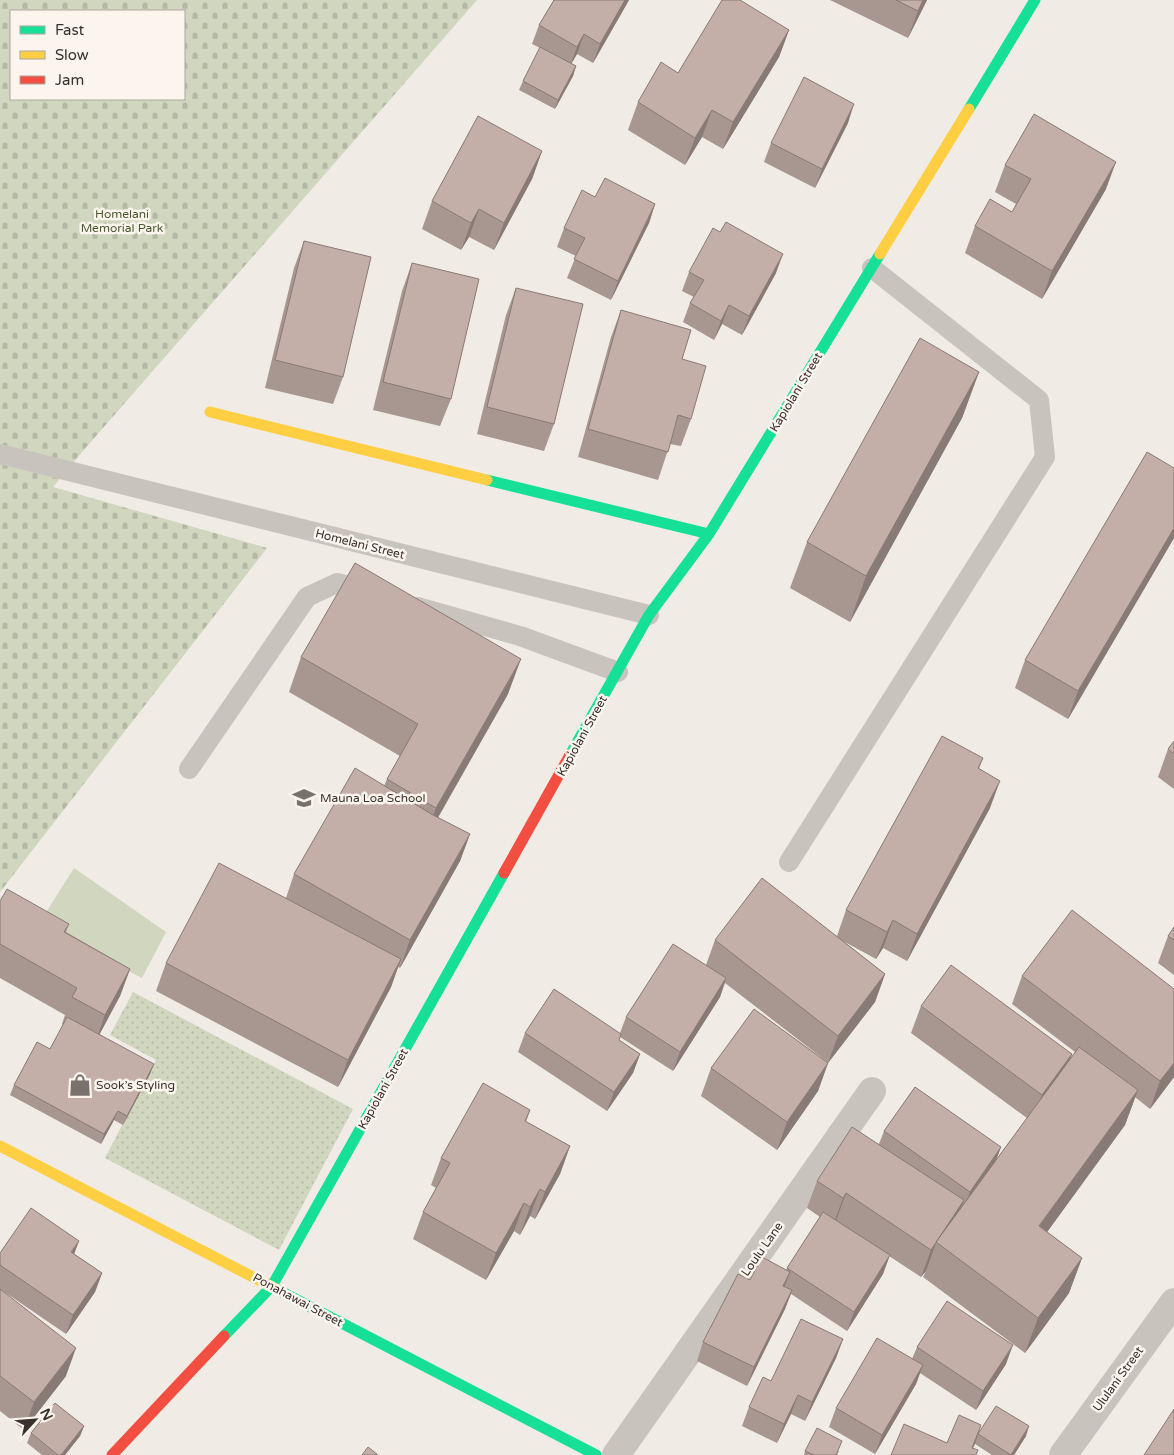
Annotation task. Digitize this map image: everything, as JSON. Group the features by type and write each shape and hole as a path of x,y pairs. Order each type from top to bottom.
{"street":[{"name":"Kapiolani Street","path":"112,1455 272,1286 649,615 709,534 1035,0"},
{"path":"210,412 709,534"},
{"name":"Loulu Lane","path":"616,1455 872,1091"},
{"name":"Ponahawai Street","path":"0,1146 596,1455"},
{"name":"Ululani Street","path":"1063,1455 1174,1302"}],"lane":[{"path":"789,862 1045,457 1039,400 872,268"},
{"name":"Homelani Street","path":"0,454 649,615"},
{"path":"189,769 306,597 337,583 520,636 618,672"}],"green space":[{"name":"Homelani Memorial Park","path":"0,0 477,0 53,487 267,548 0,892"},
{"path":"74,868 166,932 142,978 66,938 45,914"},
{"path":"133,992 353,1109 279,1250 105,1158 156,1060 110,1035"}],"building":[{"path":"554,0 625,0 600,44 584,34 577,47 539,25"},
{"path":"722,0 740,0 789,30 733,122 712,110 695,138 638,102 661,62 678,73"},
{"path":"896,0 923,0 918,11"},
{"path":"540,47 576,66 558,100 523,81"},
{"path":"804,77 854,104 822,169 771,143"},
{"path":"1034,114 1116,162 1052,271 975,226 990,199 1012,212 1031,179 1005,165"},
{"path":"478,116 542,151 504,223 479,209 471,223 432,201"},
{"path":"605,178 655,204 618,281 574,259 585,238 564,228 582,190 595,197"},
{"path":"726,222 783,254 749,316 729,305 721,321 690,303 704,280 689,272 713,228 720,232"},
{"path":"304,241 371,257 343,377 275,360"},
{"path":"412,263 479,279 451,399 383,382"},
{"path":"516,288 583,304 554,424 487,407"},
{"path":"621,310 691,330 682,359 706,366 691,419 678,415 668,452 588,429"},
{"path":"920,338 979,372 866,576 807,542"},
{"path":"1147,452 1174,468 1174,528 1078,691 1025,660"},
{"path":"355,563 521,659 436,808 387,779 418,724 301,657"},
{"path":"942,736 983,758 978,768 1000,781 917,934 893,920 887,932 846,910"},
{"path":"1174,741 1174,754 1168,749"},
{"path":"355,768 433,815 470,834 410,940 294,874"},
{"path":"219,863 401,959 348,1060 166,963"},
{"path":"762,878 885,974 838,1036 715,940"},
{"path":"7,889 69,924 64,932 130,969 105,1015 72,997 77,988 0,944 0,901"},
{"path":"1072,910 1174,989 1174,1063 1160,1081 1022,976"},
{"path":"1174,927 1174,940 1168,936"},
{"path":"673,944 726,978 680,1052 626,1017"},
{"path":"951,965 1072,1054 1042,1095 921,1006"},
{"path":"554,989 621,1034 619,1040 640,1054 614,1092 525,1033"},
{"path":"754,1009 828,1063 787,1122 711,1068"},
{"name":"Sook’s Styling","path":"67,1017 154,1064 127,1116 118,1111 104,1134 14,1085 37,1042 50,1049"},
{"path":"1079,1047 1138,1090 1039,1226 1082,1258 1038,1318 936,1242"},
{"path":"483,1083 530,1110 525,1121 570,1146 545,1192 540,1189 530,1207 524,1203 496,1253 423,1212 450,1163 441,1158"},
{"path":"915,1087 1001,1147 970,1192 884,1131"},
{"path":"852,1127 964,1200 931,1250 846,1193 843,1198 817,1181"},
{"path":"31,1208 79,1241 71,1252 102,1273 73,1315 0,1265 0,1253"},
{"path":"823,1212 890,1255 854,1312 787,1268"},
{"path":"762,1257 790,1272 783,1286 792,1290 754,1367 703,1342 738,1274 750,1280"},
{"path":"0,1289 76,1348 34,1402 0,1376"},
{"path":"947,1301 1013,1345 983,1391 917,1347"},
{"path":"801,1319 843,1339 812,1402 798,1395 784,1424 749,1407 763,1377 771,1381"},
{"path":"877,1338 923,1365 882,1435 836,1408"},
{"path":"55,1403 84,1426 61,1455 58,1455 31,1433"},
{"path":"996,1406 1029,1426 1011,1455 978,1434"},
{"path":"1174,1409 1174,1455 1144,1455"},
{"path":"959,1415 981,1425 972,1448 978,1450 976,1455 891,1455 904,1424 947,1443"},
{"path":"817,1428 842,1441 836,1455 814,1455 805,1451"},
{"path":"368,1447 378,1455 362,1455"}],"traffic: fast":[{"path":"969,109 1035,0"},
{"path":"570,755 649,615 709,534 880,254"},
{"path":"487,480 709,534"},
{"path":"224,1336 272,1286 504,873"},
{"path":"276,1289 596,1455"}],"traffic: slow":[{"path":"880,254 969,109"},
{"path":"210,412 487,480"},
{"path":"0,1146 276,1289"}],"traffic: jam":[{"path":"504,873 570,755"},
{"path":"112,1455 224,1336"}],"place":[{"name":"Mauna Loa School","path":"304,798"},
{"name":"Sook’s Styling","path":"80,1085"}]}
